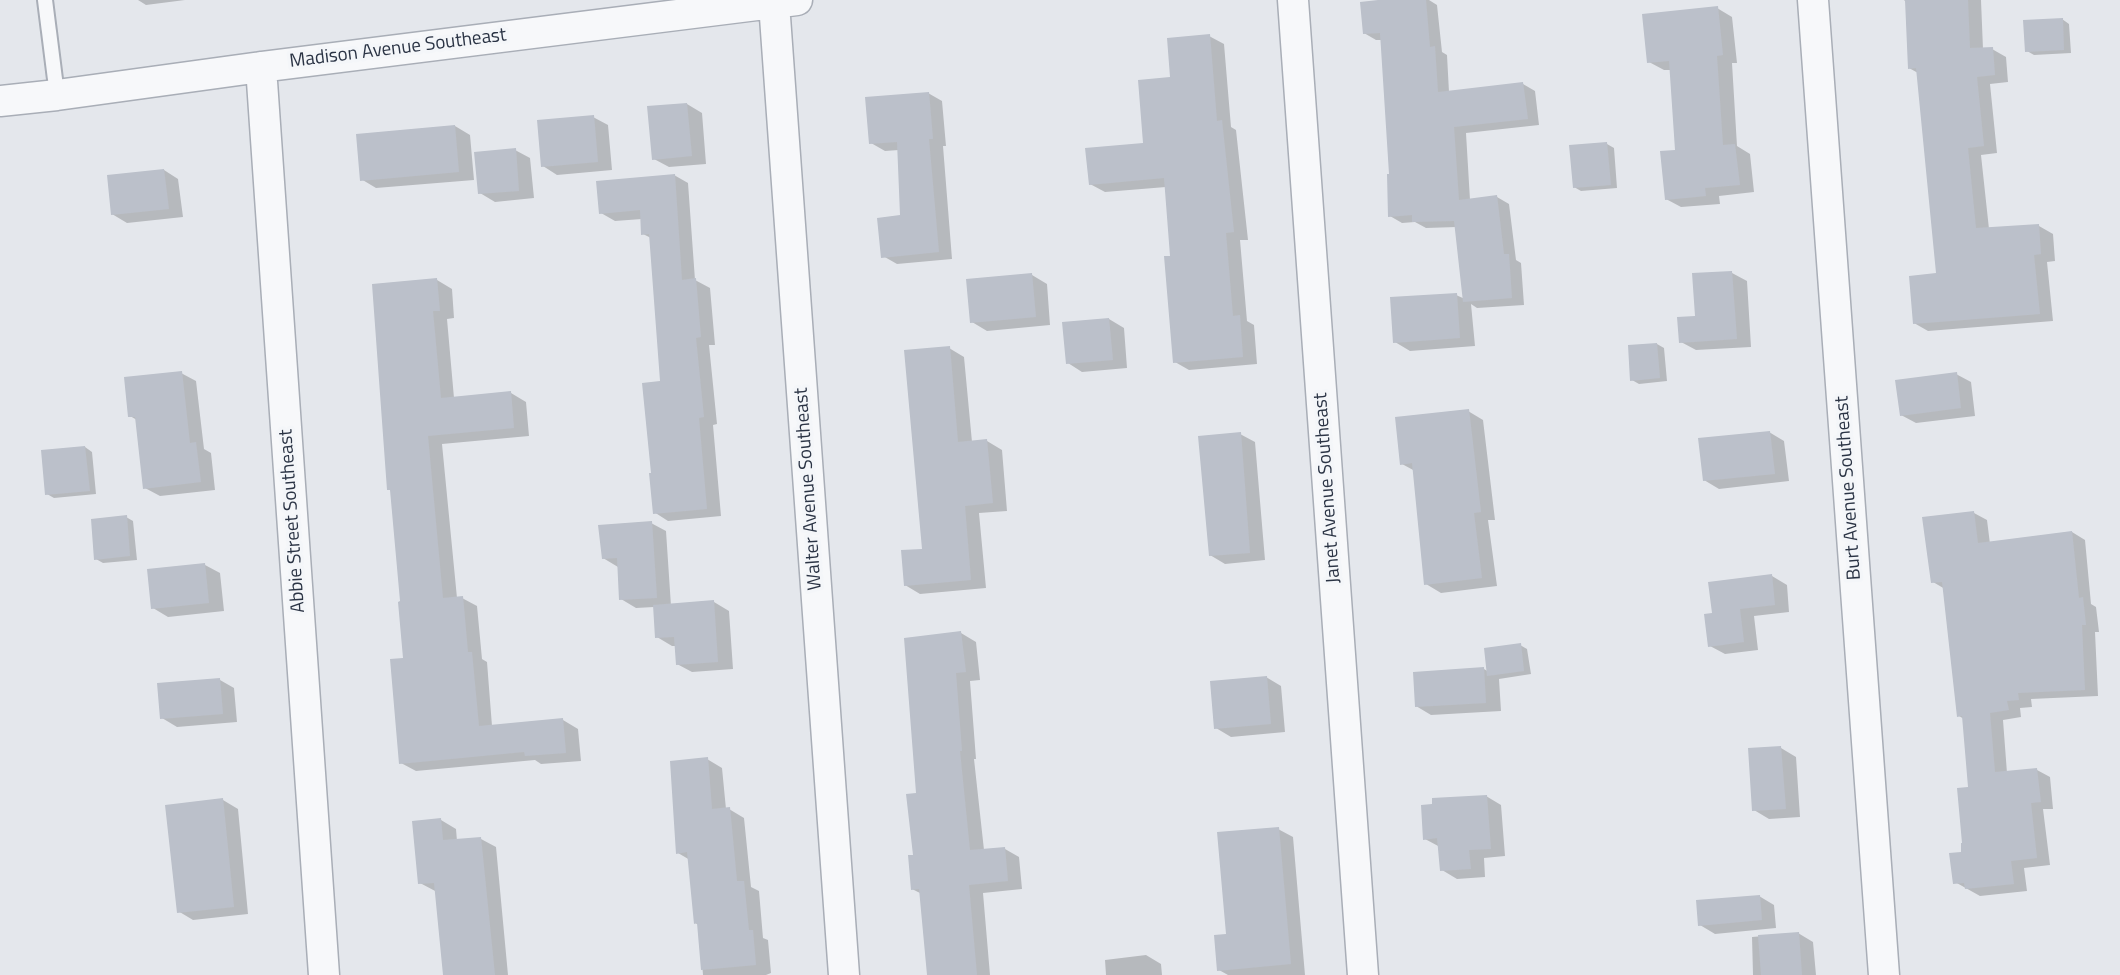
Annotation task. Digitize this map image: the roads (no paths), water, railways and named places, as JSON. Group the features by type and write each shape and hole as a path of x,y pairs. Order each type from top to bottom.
{"street":[{"name":"Janet Avenue Southeast","path":"1293,0 1363,975"},
{"name":"Burt Avenue Southeast","path":"1814,0 1884,975"},
{"name":"Madison Avenue Southeast","path":"0,101 785,1"},
{"name":"Walter Avenue Southeast","path":"785,1 844,975"},
{"name":"Abbie Street Southeast","path":"261,66 324,975"}],"lane":[{"path":"45,0 57,95"}]}
